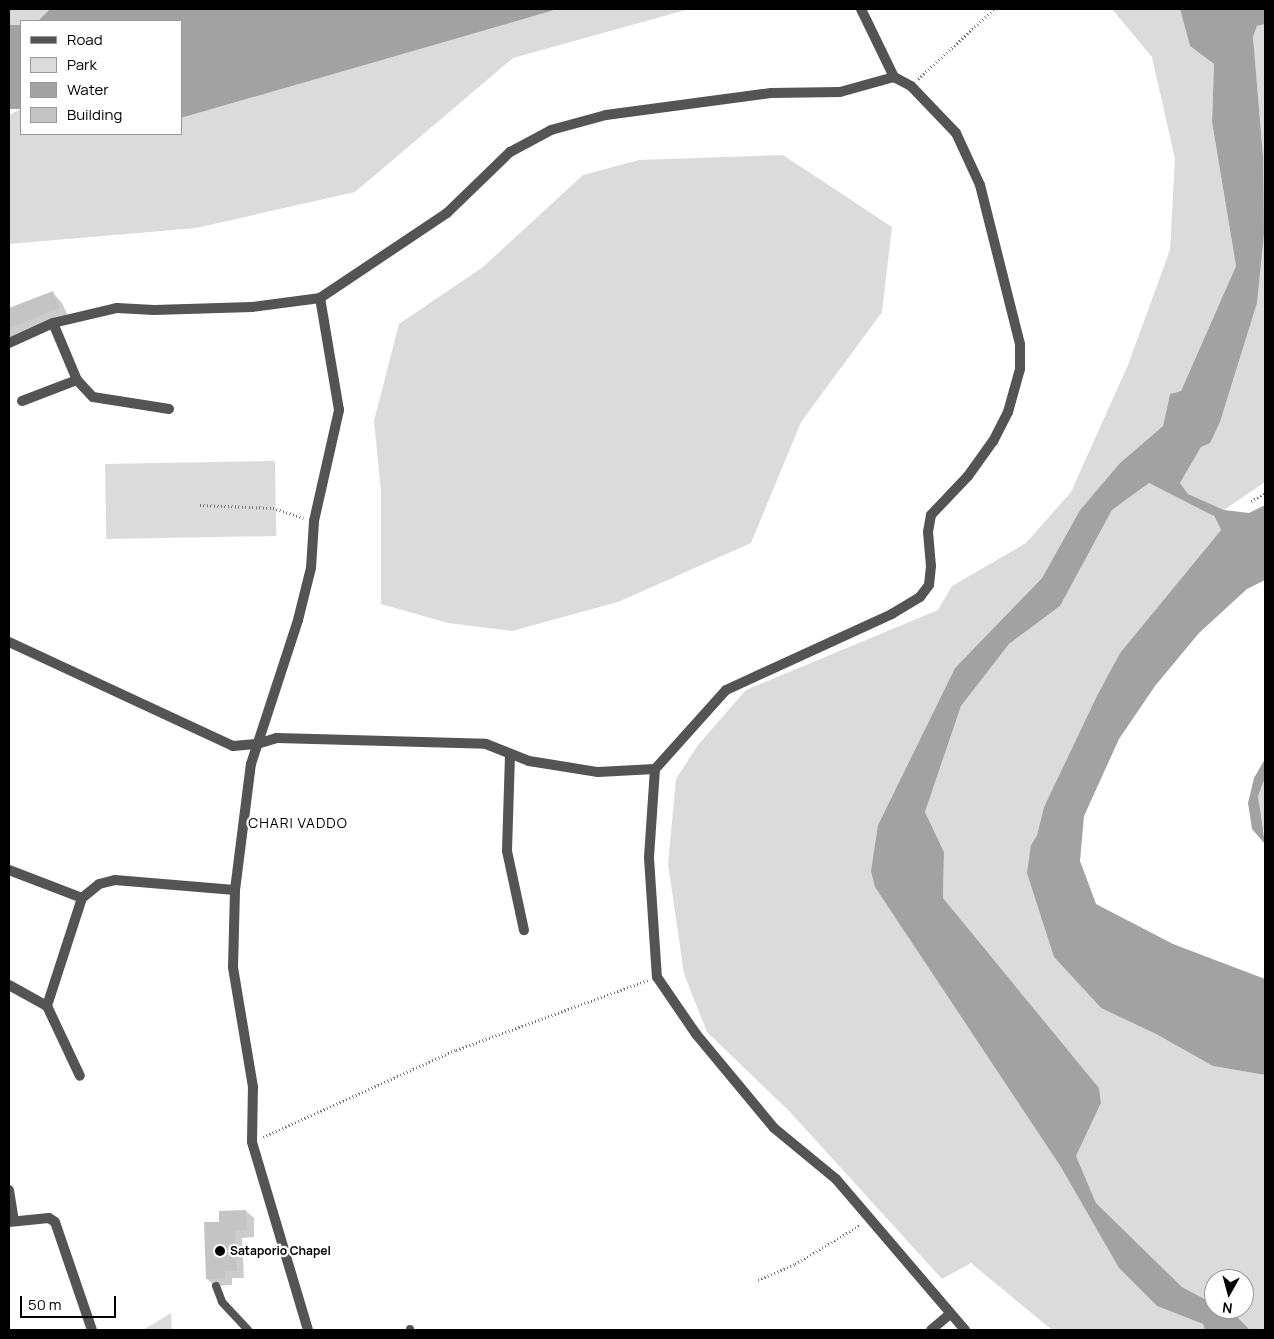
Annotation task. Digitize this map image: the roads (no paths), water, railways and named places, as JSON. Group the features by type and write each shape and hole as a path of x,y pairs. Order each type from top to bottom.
{"street":[{"path":"861,9 894,77 911,86 956,133 980,185 1020,344 1020,369 1008,412 994,441 968,476 931,515 928,532 931,566 929,584 920,597 892,614 726,690 655,768 649,858 657,977 696,1034 774,1128 836,1179 965,1330"},
{"path":"9,343 54,322 117,308 154,310 252,307 320,298 447,213 510,152 551,130 606,115 771,93 840,92 894,77"},
{"path":"308,1330 252,1142 253,1087 233,967 235,890 251,764 298,620 311,568 314,521 339,410 320,298"},
{"path":"54,322 77,380 93,397 169,409"},
{"path":"22,401 77,380"},
{"path":"9,642 215,740 233,746 257,744 277,738 486,744 510,755 598,772 655,768"},
{"path":"510,755 507,851 524,930"},
{"path":"9,870 82,898"},
{"path":"47,1006 82,898 99,884 114,880 235,890"},
{"path":"9,984 47,1006 80,1076"},
{"path":"9,1190 11,1221 49,1218 59,1227 92,1330"},
{"path":"931,1330 950,1314"}],"lane":[{"path":"216,1286 222,1302 248,1330"}],"water":[{"path":"50,9 558,9 182,118 182,20 39,20"},
{"path":"1180,9 1265,9 1265,24 1257,26 1253,37 1263,156 1264,233 1257,303 1220,422 1210,443 1201,447 1180,483 1188,494 1224,510 1249,513 1265,505 1265,580 1247,589 1199,633 1155,686 1119,739 1084,816 1080,861 1096,904 1173,944 1265,979 1265,1075 1213,1066 1156,1034 1101,1008 1054,957 1027,873 1031,845 1037,835 1044,807 1097,696 1120,653 1221,530 1214,516 1149,483 1112,510 1060,606 1009,644 961,706 925,812 944,852 943,898 1099,1088 1101,1103 1076,1156 1096,1203 1182,1287 1204,1299 1204,1319 1239,1319 1250,1330 1205,1330 1203,1324 1157,1306 1119,1268 1061,1167 875,887 871,871 878,825 955,668 1042,578 1080,510 1120,463 1163,426 1170,394 1181,391 1236,266 1212,122 1214,64 1190,46"},
{"path":"9,25 20,25 20,109 9,109"},
{"path":"1265,759 1265,778 1258,796 1265,844 1252,829 1248,803 1254,778"}],"place":[{"name":"Sataporio Chapel","path":"220,1251"}],"district":[{"name":"CHARI VADDO","path":"298,823"}]}
